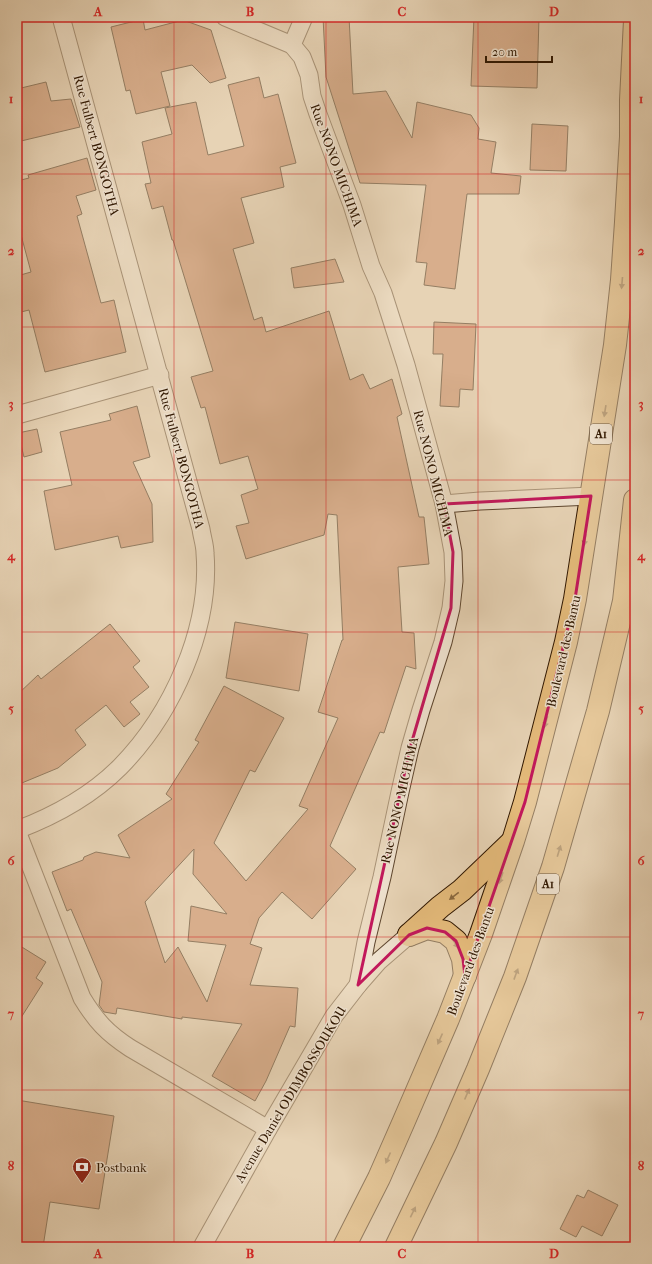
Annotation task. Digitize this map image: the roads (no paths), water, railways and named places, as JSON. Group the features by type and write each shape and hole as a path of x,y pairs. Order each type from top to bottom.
{"highway":[{"name":"Boulevard des Bantu","path":"344,1247 379,1178 448,1019 465,976 513,841 541,741 566,642 576,599 615,345 622,280 631,137 631,100 635,20"},
{"name":"A1","path":"396,1247 446,1143 478,1069 518,970 554,867 598,711 624,601 635,500"},
{"path":"409,935 440,907 462,890 513,841"},
{"path":"409,935 427,928 445,932 456,941 463,959 465,976"}],"street":[{"name":"Rue Fulbert BONGOTHA","path":"17,831 50,816 78,800 119,767 136,749 164,709 177,686 194,640 201,616 205,592 206,552 201,530 61,17"},
{"path":"225,17 292,45 304,17"},
{"name":"Rue NONO MICHIMA","path":"292,45 302,56 318,114 352,205 371,266 383,293 406,365 444,504 453,552 454,581 451,608 443,642 421,710 407,762 366,942 358,984"},
{"path":"17,415 160,376"},
{"path":"444,504 591,496"},
{"path":"17,831 82,998 92,1016 114,1037 130,1048 268,1129"},
{"name":"Avenue Daniel ODIMBOSSOUKOU","path":"202,1247 268,1129 334,1016 358,984 379,961 409,935"}],"place":[{"name":"Postbank","path":"82,1184"}]}
